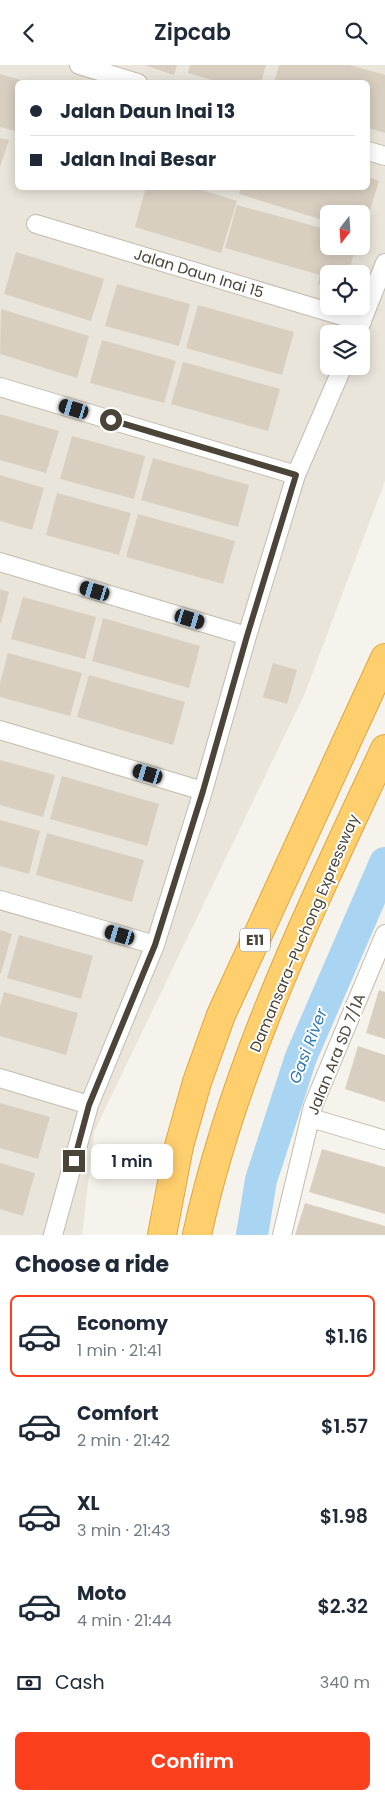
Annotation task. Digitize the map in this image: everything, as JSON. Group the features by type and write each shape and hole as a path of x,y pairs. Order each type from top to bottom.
{"highway":[{"name":"E11","path":"162,1235 179,1146 196,1082 221,1015 385,658"},
{"name":"Damansara–Puchong Expressway","path":"197,1235 205,1196 225,1129 267,1012 316,899 385,749"}],"street":[{"path":"79,65 128,80"},
{"path":"370,152 385,156"},
{"name":"Jalan Daun Inai 15","path":"36,224 350,325"},
{"path":"360,325 385,263"},
{"path":"53,1235 89,1105 155,945 203,791 247,636 296,475 339,375"},
{"path":"0,387 296,475"},
{"path":"0,562 247,636"},
{"path":"0,730 203,791"},
{"path":"0,900 155,945"},
{"name":"Jalan Ara SD 7/1A","path":"282,1235 313,1106 378,967 385,934"},
{"path":"0,1079 89,1105"},
{"path":"310,1118 385,1141"}],"shaded area":[{"path":"0,65 385,65 385,481 305,693 94,1132 82,1235 0,1235"}],"building":[{"path":"144,65 177,65 174,75"},
{"path":"190,65 266,65 262,80 211,80 188,73"},
{"path":"279,65 350,65 385,75 385,133 370,129 370,80 275,80"},
{"path":"0,74 20,80 15,80 15,131 0,127"},
{"path":"0,138 9,140 0,167"},
{"path":"370,178 379,181 370,210 370,205 320,205 320,219 239,194 240,190 370,190"},
{"path":"145,190 202,190 237,201 221,253 135,227"},
{"path":"237,205 320,228 320,255 353,255 351,265 320,265 320,275 225,248"},
{"path":"16,252 104,279 91,321 4,294"},
{"path":"117,284 190,304 179,346 105,326"},
{"path":"198,305 294,332 282,375 186,348"},
{"path":"1,309 89,336 77,378 0,354"},
{"path":"102,340 176,361 164,403 90,383"},
{"path":"183,362 280,389 268,431 171,404"},
{"path":"0,414 59,431 46,473 0,460"},
{"path":"72,436 145,456 134,499 60,479"},
{"path":"153,458 249,485 238,527 141,500"},
{"path":"0,475 44,488 32,530 0,521"},
{"path":"57,493 131,513 119,555 46,535"},
{"path":"138,514 235,541 223,584 126,557"},
{"path":"0,589 9,592 1,623 0,623"},
{"path":"23,597 96,617 85,659 11,639"},
{"path":"103,618 200,646 189,688 92,661"},
{"path":"8,653 82,673 70,716 0,697 0,683"},
{"path":"273,663 297,670 287,704 263,697"},
{"path":"89,675 185,702 173,745 77,717"},
{"path":"0,760 55,775 43,817 0,805"},
{"path":"62,776 159,804 147,846 50,819"},
{"path":"0,820 40,831 29,874 0,866"},
{"path":"47,833 144,860 132,902 36,875"},
{"path":"0,930 12,934 1,973 0,973"},
{"path":"19,935 93,956 81,999 7,978"},
{"path":"379,990 385,992 385,1039 366,1033"},
{"path":"4,992 78,1013 66,1055 0,1036 0,1006"},
{"path":"358,1046 385,1055 385,1102 345,1089"},
{"path":"0,1103 50,1117 38,1159 0,1148"},
{"path":"322,1149 385,1167 385,1214 309,1192"},
{"path":"0,1163 35,1173 23,1216 0,1209"},
{"path":"305,1203 385,1226 385,1235 295,1235"}],"waterway":[{"name":"Gasi River","path":"252,1235 261,1180 301,1057 385,863"}],"route":[{"path":"74,1161 89,1105 155,945 203,791 247,636 296,475 111,420"}]}
